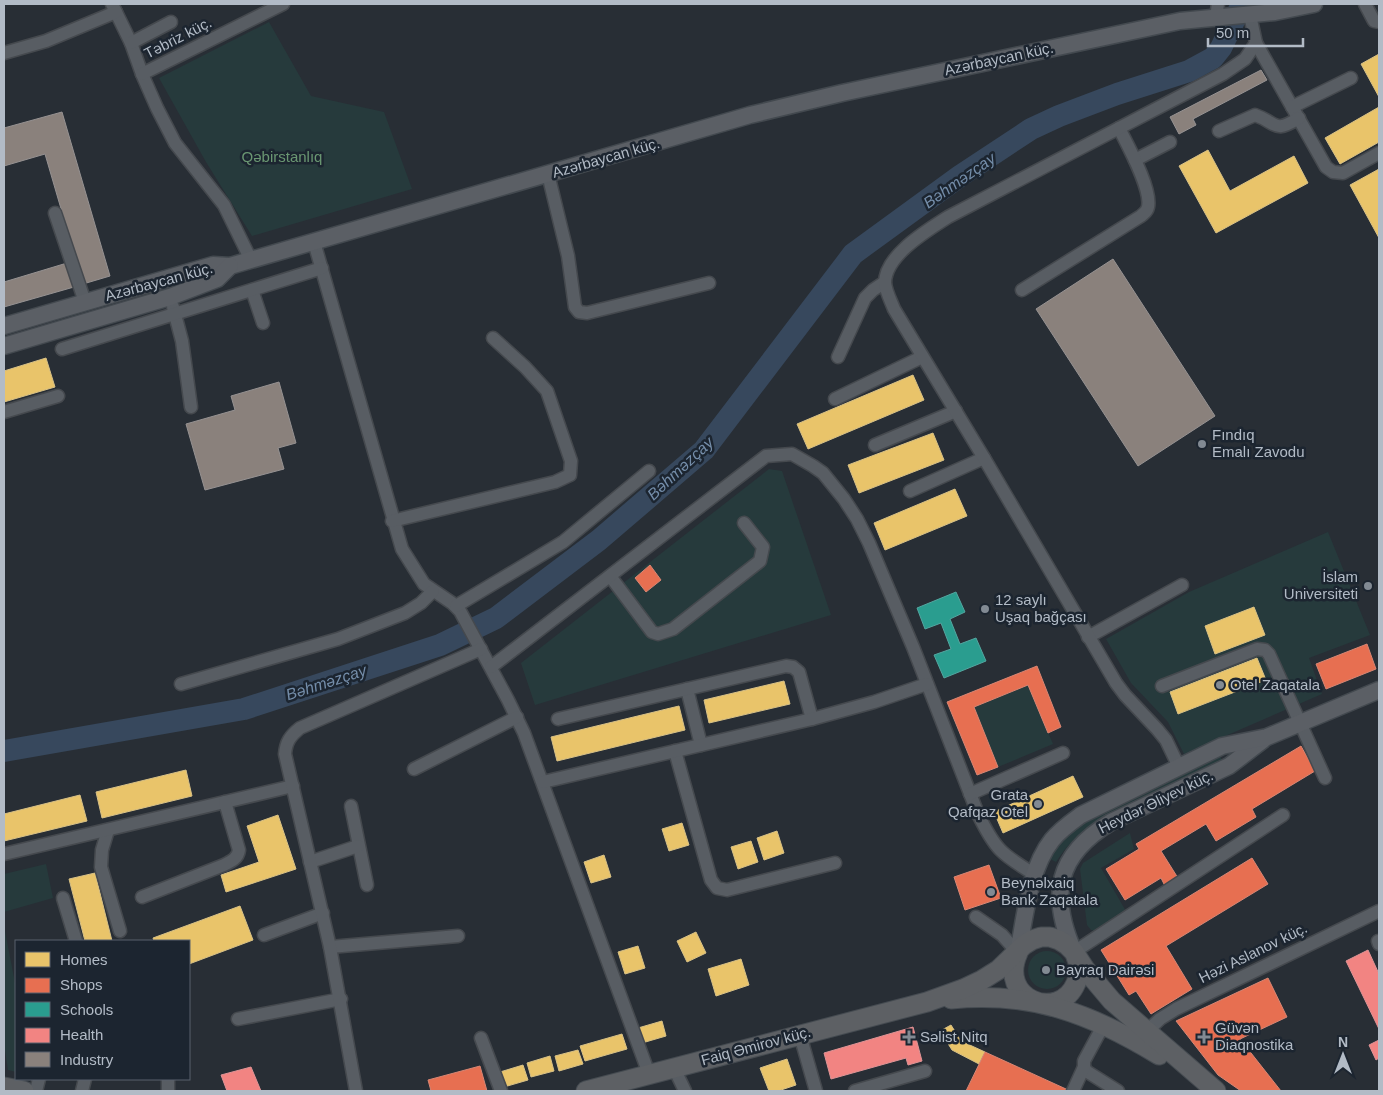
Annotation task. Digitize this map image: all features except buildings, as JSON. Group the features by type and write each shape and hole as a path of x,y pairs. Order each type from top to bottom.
{"highway":[{"path":"927,1002 982,980 998,970 1032,940 1050,937 1068,945 1112,1001 1211,1088"},
{"path":"927,1002 986,997 1042,1003 1060,1000 1074,988 1078,979 1078,960 1074,952"},
{"path":"1018,953 1014,962 1014,980 1018,989 1025,996 1104,1024 1128,1036 1211,1088"},
{"name":"Faiq Əmirov küç.","path":"586,1091 927,1002"},
{"path":"4,1087 24,1091"}],"main road":[{"path":"1250,15 1314,4"},
{"name":"Azərbaycan küç.","path":"4,326 213,265 230,266 750,115 842,93 1180,21 1217,10 1250,15"},
{"path":"4,346 170,297 217,279 230,266"},
{"path":"85,302 91,321"},
{"path":"1018,953 1034,874 1040,858 1051,840 1064,827 1081,815 1222,746 1267,737 1379,690"},
{"name":"Heydər Əliyev küç.","path":"1074,952 1066,934 1060,899 1067,864 1078,846 1093,833 1111,822 1229,766 1267,737"}],"street":[{"name":"Təbriz küç.","path":"142,74 283,4"},
{"path":"1365,4 1374,21 1379,22"},
{"path":"4,53 46,41 114,8 131,43 142,74 176,143 224,206 251,260"},
{"path":"1250,15 1256,43 1326,167 1333,172 1343,173 1379,153"},
{"path":"131,43 171,22"},
{"path":"1179,767 1166,740 1125,695 1088,637 984,458 894,309 885,282 890,266 897,256 908,244 926,231 1223,74 1245,59 1256,43"},
{"path":"1219,132 1255,115 1264,118 1278,127 1286,126 1296,113 1351,78"},
{"path":"1022,290 1148,210 1149,201 1143,178 1119,128"},
{"path":"1135,160 1170,142"},
{"path":"548,174 568,256 575,307 579,312 587,313 709,283"},
{"path":"55,213 85,302"},
{"path":"314,242 392,521 402,549 424,584 458,609 517,717 543,782 649,1074"},
{"path":"62,349 322,268"},
{"path":"838,357 865,298 885,282"},
{"path":"252,290 263,323"},
{"path":"170,297 182,341 191,407"},
{"path":"392,521 555,482 570,475 571,461 547,391 525,367 493,338"},
{"path":"834,398 922,357"},
{"path":"4,412 58,396"},
{"path":"875,445 956,411"},
{"path":"491,667 766,456 792,454 823,473 844,500 869,543 981,820 996,847 1012,861 1034,874"},
{"path":"910,491 984,458"},
{"path":"458,609 562,542 649,471"},
{"path":"610,576 652,632 658,634 673,629 760,561 763,547 744,523"},
{"path":"1088,637 1182,585"},
{"path":"181,684 338,640 405,613 421,603 433,591"},
{"path":"356,1091 341,1000 285,754 286,745 292,735 300,728 479,646"},
{"path":"1162,686 1257,649 1265,650 1269,654 1325,778"},
{"path":"558,719 786,666 793,667 799,672 812,719"},
{"path":"543,782 812,719 874,702 927,684"},
{"path":"687,689 701,745"},
{"path":"414,769 517,717"},
{"path":"675,751 711,880 717,888 727,890 835,864"},
{"path":"970,794 1063,753"},
{"path":"4,854 293,786"},
{"path":"142,897 224,865 238,855 239,850 225,802"},
{"path":"352,806 358,846 367,885"},
{"path":"1074,952 1282,815"},
{"path":"108,830 102,850 101,867 120,931"},
{"path":"310,862 358,846"},
{"path":"63,898 76,940"},
{"name":"Həzi Aslanov küç.","path":"1146,1032 1176,1008 1379,911"},
{"path":"264,935 322,914"},
{"path":"976,918 1002,935 1018,953"},
{"path":"330,947 458,936"},
{"path":"238,1020 341,1000"},
{"path":"1073,1091 1084,1067 1084,1061 1104,1024"},
{"path":"800,1035 816,1091"},
{"path":"481,1038 501,1091"},
{"path":"1084,1067 1086,1071 1118,1091"},
{"path":"674,1068 684,1091"},
{"path":"855,1091 925,1071"}],"green space":[{"name":"Qəbirstanlıq","path":"269,22 311,96 384,112 412,189 252,236 206,162 159,78"},
{"path":"769,469 782,471 831,615 535,705 521,663"},
{"path":"1328,532 1370,635 1309,658 1322,694 1184,754 1168,722 1131,683 1106,639 1189,592"},
{"path":"1028,685 1053,744 998,767 974,707"},
{"path":"1219,754 1222,760 1097,823 1074,840 1056,862 1050,859 1069,835 1087,821"},
{"path":"1130,833 1134,849 1101,868 1127,913 1096,931 1091,930 1087,925 1080,869 1083,863"},
{"path":"46,864 53,898 4,912 4,874"},
{"path":"4,926 15,983 15,1072 8,1070 4,1045"},
{"path":"1047,951 1061,956 1066,970 1061,984 1047,989 1033,984 1028,970 1033,956"}],"waterway":[{"name":"Bəhməzçay","path":"4,751 244,709 440,645 496,618 599,540 704,450 853,254 960,176 1031,129 1117,94 1189,71 1213,58 1221,48 1242,4"}],"place":[{"name":"Fındıq Emalı Zavodu","path":"1202,444"},
{"name":"İslam Universiteti","path":"1368,586"},
{"name":"12 saylı Uşaq bağçası","path":"985,609"},
{"name":"Otel Zaqatala","path":"1220,685"},
{"name":"Grata Qafqaz Otel","path":"1038,804"},
{"name":"Beynəlxaiq Bank Zaqatala","path":"991,892"},
{"name":"Bayraq Dairəsi","path":"1046,970"},
{"name":"Səlist Nitq","path":"909,1037"},
{"name":"Güvən Diaqnostika","path":"1204,1037"}]}
